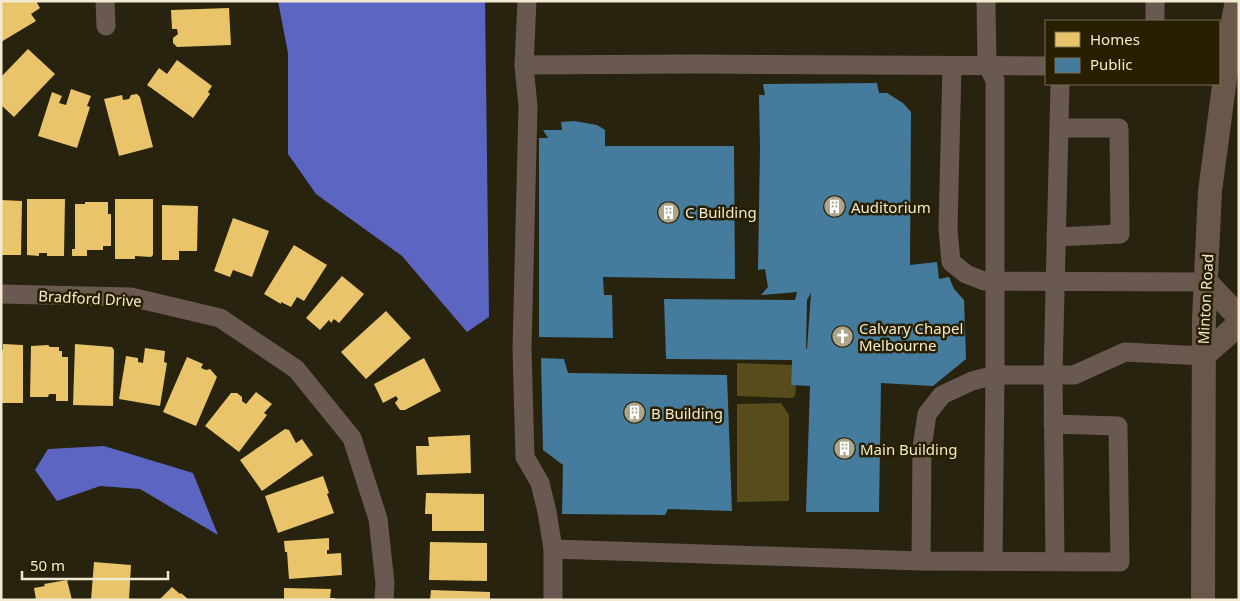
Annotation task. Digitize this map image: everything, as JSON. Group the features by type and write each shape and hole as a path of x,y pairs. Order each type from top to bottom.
{"main road":[{"name":"Minton Road","path":"1203,600 1203,356 1210,191 1237,1"},
{"path":"1206,282 1239,317"},
{"path":"1203,356 1239,324"}],"street":[{"path":"105,1 106,26"},
{"path":"527,1 524,66 528,107 522,349 525,457 540,483 547,512 553,549 553,600"},
{"path":"986,1 987,64 996,80 990,281 995,375 993,561"},
{"path":"1154,20 1155,1"},
{"path":"524,66 695,64 952,66 987,64 1045,66"},
{"path":"952,66 948,229 951,262 966,274 990,281 1206,282"},
{"path":"1055,561 1053,375 1060,85"},
{"path":"1056,236 1120,234 1119,128 1059,128"},
{"name":"Bradford Drive","path":"1,294 131,297 220,318 296,369 352,438 378,519 385,583 384,600"},
{"path":"921,561 922,448 927,414 942,395 972,381 995,375 1074,375 1125,352 1203,356"},
{"path":"553,549 921,561 1120,562 1118,426 1053,424"}],"shaded area":[{"path":"737,363 792,365 791,385 796,385 795,396 792,398 737,396"},
{"path":"781,403 789,415 789,501 737,502 737,404"}],"water":[{"path":"278,1 485,1 489,317 467,332 402,256 316,194 288,154 288,53"},
{"path":"104,446 193,473 218,535 140,489 100,486 57,501 35,470 48,449"}],"building: Homes":[{"path":"1,1 36,1 40,8 31,14 36,21 1,42"},
{"path":"229,8 231,45 177,47 173,43 173,38 178,34 177,29 172,29 171,10"},
{"path":"28,49 55,74 14,117 1,105 1,77"},
{"path":"177,60 212,86 208,92 210,94 193,118 147,85 159,68 167,74"},
{"path":"71,89 91,96 87,106 90,107 77,148 38,136 52,92 62,96 59,103 66,105"},
{"path":"137,94 140,97 153,147 119,156 104,99 122,95 123,100"},
{"path":"27,199 65,199 64,256 47,256 47,253 39,253 39,256 27,255"},
{"path":"115,199 153,199 153,255 151,257 135,256 135,259 115,259"},
{"path":"1,200 22,201 21,255 1,255"},
{"path":"85,202 108,202 108,214 111,214 111,246 103,246 103,250 87,250 87,256 72,256 72,249 75,249 75,204 85,204"},
{"path":"162,205 198,206 197,251 179,251 179,260 162,260"},
{"path":"233,218 269,231 252,277 233,270 230,277 214,271"},
{"path":"294,245 327,265 304,301 297,297 291,307 281,302 281,304 264,294"},
{"path":"342,276 364,294 339,323 334,319 331,323 329,320 320,330 306,318"},
{"path":"386,311 411,338 366,379 341,352"},
{"path":"3,344 23,345 23,403 1,403 1,350 3,350"},
{"path":"75,344 112,347 114,350 113,406 73,405"},
{"path":"48,345 50,347 59,347 59,351 62,351 62,357 68,357 68,401 56,401 56,394 49,394 48,397 30,397 31,346"},
{"path":"145,348 165,351 164,362 167,363 160,406 119,399 126,356 138,358 138,362 143,363"},
{"path":"187,357 203,364 201,368 210,369 217,377 196,426 163,412"},
{"path":"424,358 441,391 405,410 400,410 395,403 398,399 396,396 383,403 374,384"},
{"path":"256,392 272,404 264,413 267,415 239,452 205,426 231,393 237,393 246,404"},
{"path":"285,429 289,430 296,443 302,439 313,455 262,491 240,460"},
{"path":"470,435 471,473 417,475 416,446 429,446 428,437"},
{"path":"323,476 334,513 278,533 265,496"},
{"path":"426,493 484,494 484,531 432,531 432,514 425,514"},
{"path":"329,538 327,554 341,553 342,575 289,579 287,552 285,552 284,541"},
{"path":"430,542 487,543 487,581 429,580"},
{"path":"94,562 131,565 129,600 91,600"},
{"path":"67,580 72,600 36,600 34,588 45,586 44,584"},
{"path":"172,587 181,593 189,600 159,600"},
{"path":"284,588 331,589 330,598 335,598 335,600 284,600"},
{"path":"431,590 490,592 490,600 430,600"}],"building: Public":[{"path":"877,83 879,93 887,93 903,103 911,112 910,265 937,262 939,279 949,277 954,289 964,300 966,359 933,386 881,383 879,512 806,512 810,386 791,385 792,360 666,359 664,299 795,300 797,292 761,295 768,287 765,269 758,270 759,95 765,95 763,84","holes":["811,293 807,349 807,300"]},
{"path":"574,121 597,125 605,130 605,146 734,146 735,279 603,277 604,295 612,295 613,338 539,337 539,138 548,138 543,130 562,130 561,122"},
{"name":"B Building","path":"541,358 564,359 568,373 727,375 732,511 668,509 665,515 562,514 563,465 543,450"}],"place":[{"name":"Auditorium","path":"835,207"},
{"name":"C Building","path":"669,212"},
{"name":"Calvary Chapel Melbourne","path":"843,337"},
{"name":"B Building","path":"635,413"},
{"name":"Main Building","path":"844,449"}]}
